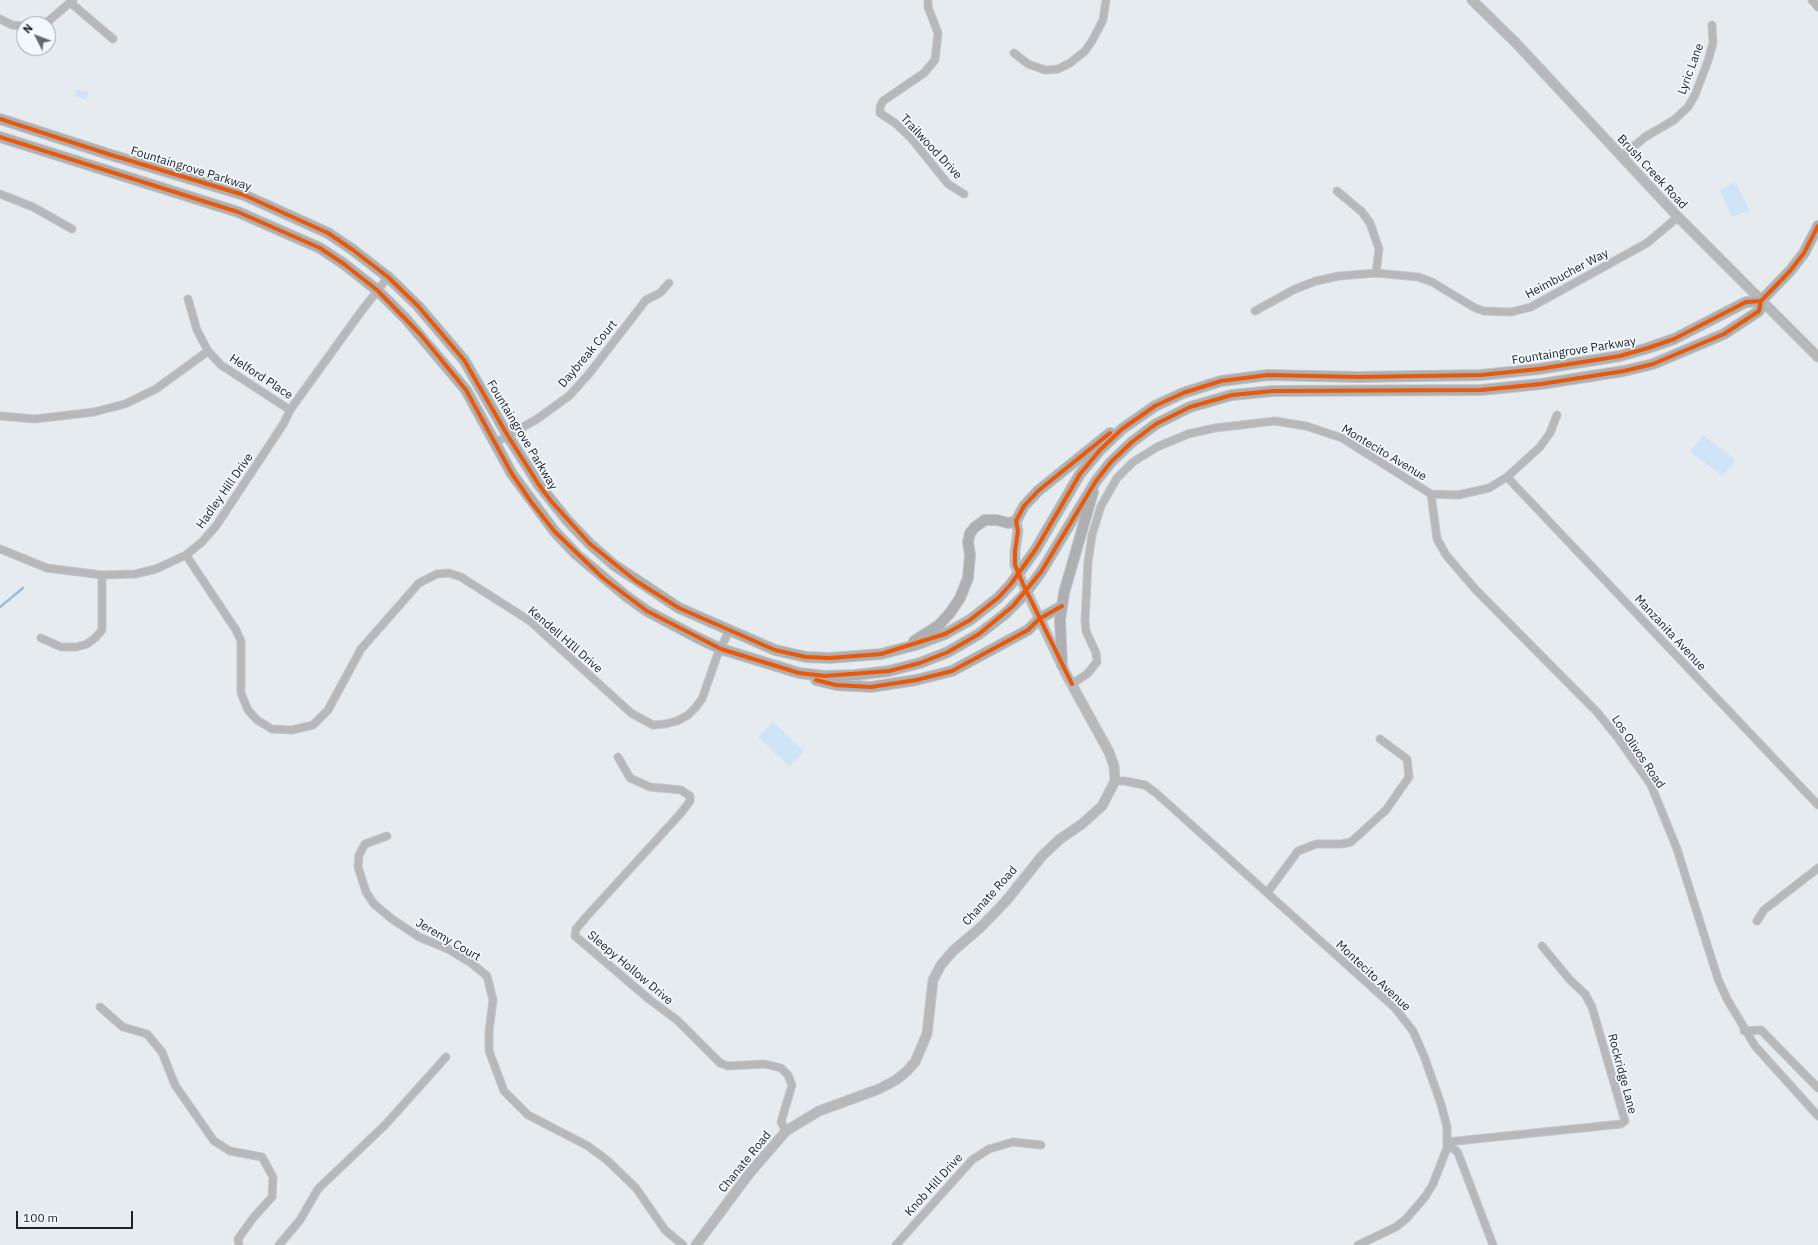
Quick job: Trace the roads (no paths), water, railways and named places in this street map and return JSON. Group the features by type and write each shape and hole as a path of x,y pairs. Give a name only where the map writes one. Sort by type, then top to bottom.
{"main road":[{"name":"Fountaingrove Parkway","path":"0,119 108,154 244,195 328,233 388,277 423,312 464,360 508,436 551,501 590,544 614,565 658,596 679,608 775,650 806,657 830,658 881,654 945,634 970,620 998,598 1011,584 1036,549 1080,474 1100,450 1122,429 1141,415 1155,406 1184,393 1221,381 1268,375 1358,377 1481,375 1539,369 1620,356 1674,339 1716,319 1746,302 1761,301 1759,311 1724,334 1653,364 1624,371 1541,384 1482,390 1273,391 1232,395 1190,407 1156,424 1132,442 1111,462 1096,481 1041,572 1024,595 1005,614 979,634 948,652 920,663 889,671 855,675 825,676 799,673 722,649 647,611 603,578 577,555 555,532 532,503 512,474 466,390 421,335 377,290 344,264 320,248 238,212 0,137"},
{"path":"1761,301 1790,271 1804,253 1816,237 1818,226"},
{"path":"881,654 915,640 939,625 950,613 960,598 968,578 970,555 968,542 970,533 975,527 986,520 997,520 1008,523 1016,521 1024,506 1038,491 1116,428 1141,415"},
{"path":"1062,665 1060,620 1064,592 1093,492 1111,462"},
{"path":"799,673 836,685 871,687 916,680 952,671 1029,629 1040,619 1062,606"}],"street":[{"name":"Trailwood Drive","path":"928,0 928,7 938,32 935,60 924,73 883,101 880,107 880,113 895,123 911,138 948,184 964,194"},
{"path":"1014,53 1028,64 1044,70 1058,69 1070,63 1085,51 1092,41 1103,20 1106,0"},
{"name":"Brush Creek Road","path":"1472,0 1516,43 1678,217 1818,357"},
{"path":"1812,0 1818,7"},
{"path":"55,16 72,2 113,39"},
{"path":"0,19 16,25"},
{"name":"Lyric Lane","path":"1621,157 1645,137 1674,120 1688,107 1695,95 1708,61 1713,43 1712,25"},
{"path":"1338,191 1362,212 1370,223 1376,236 1379,249 1376,273"},
{"path":"0,194 33,207 72,229"},
{"name":"Heimbucher Way","path":"1255,311 1295,288 1316,281 1339,276 1376,273 1418,277 1432,282 1475,308 1484,311 1511,312 1531,307 1647,243 1678,217"},
{"name":"Hadley Hill Drive","path":"0,549 47,568 102,575 135,574 156,569 186,555 202,542 216,526 284,423 290,410 388,277"},
{"name":"Daybreak Court","path":"494,443 537,419 568,396 588,375 646,300 660,293 669,283"},
{"name":"Helford Place","path":"188,299 197,330 208,351 221,365 290,410"},
{"path":"0,416 35,419 94,412 125,404 156,389 208,351"},
{"name":"Montecito Avenue","path":"1072,684 1087,674 1097,662 1096,653 1086,631 1085,621 1089,555 1092,535 1101,506 1117,478 1133,462 1157,447 1188,434 1215,428 1275,421 1306,426 1342,438 1431,494 1458,495 1489,488 1507,477 1540,447 1550,433 1557,414"},
{"name":"Manzanita Avenue","path":"1507,477 1818,805"},
{"name":"Los Olivos Road","path":"1431,494 1437,539 1446,555 1476,590 1597,712 1618,738 1651,785 1677,848 1718,979 1744,1031 1755,1046 1818,1116"},
{"path":"1016,521 1018,531 1015,565 1062,665 1109,752 1114,766 1115,781"},
{"name":"Kendell HIll Drive","path":"186,555 238,636 242,650 241,693 248,710 257,720 272,729 292,730 313,725 328,710 361,649 419,583 436,574 450,573 461,577 530,621 631,713 653,725 677,721 688,715 695,708 702,699 717,656 722,649 729,631"},
{"path":"41,638 61,647 76,648 87,644 95,638 102,630 102,575"},
{"path":"1267,893 1298,851 1316,844 1341,844 1351,842 1386,810 1408,777 1407,759 1380,739"},
{"name":"Sleepy Hollow Drive","path":"618,757 630,778 650,787 681,790 690,796 690,801 681,813 587,916 576,930 575,936 650,1000 677,1020 720,1063 728,1066 765,1064 781,1068 788,1075 792,1085 781,1122 786,1131"},
{"name":"Montecito Avenue","path":"1115,781 1135,782 1150,789 1395,1008 1412,1031 1424,1056 1441,1104 1447,1127 1447,1148 1433,1184 1425,1197 1406,1219 1396,1227 1358,1245"},
{"name":"Chanate Road","path":"696,1245 749,1174 786,1131 819,1111 879,1089 896,1080 906,1072 915,1062 924,1041 933,980 941,965 953,951 981,927 996,911 1042,856 1060,839 1082,824 1102,806 1115,781"},
{"name":"Jeremy Court","path":"387,836 365,844 359,855 358,867 366,892 374,904 392,919 419,937 448,950 471,963 487,976 493,1000 489,1031 489,1051 504,1091 528,1115 588,1146 608,1161 636,1188 665,1230 683,1245"},
{"path":"1757,921 1764,910 1818,868"},
{"name":"Rockridge Lane","path":"1447,1142 1621,1124 1625,1121 1592,1007 1585,994 1570,980 1542,946"},
{"path":"100,1007 123,1027 147,1034 162,1052 175,1085 214,1141 230,1151 262,1157 273,1177 272,1197 249,1223 238,1239 239,1245"},
{"path":"1744,1031 1761,1030 1818,1088"},
{"path":"279,1245 300,1220 322,1185 386,1124 446,1057"},
{"name":"Knob Hill Drive","path":"896,1245 972,1160 990,1149 1013,1142 1041,1145"},
{"path":"1447,1142 1458,1153 1494,1245"}],"waterway":[{"path":"0,607 23,588"}]}
